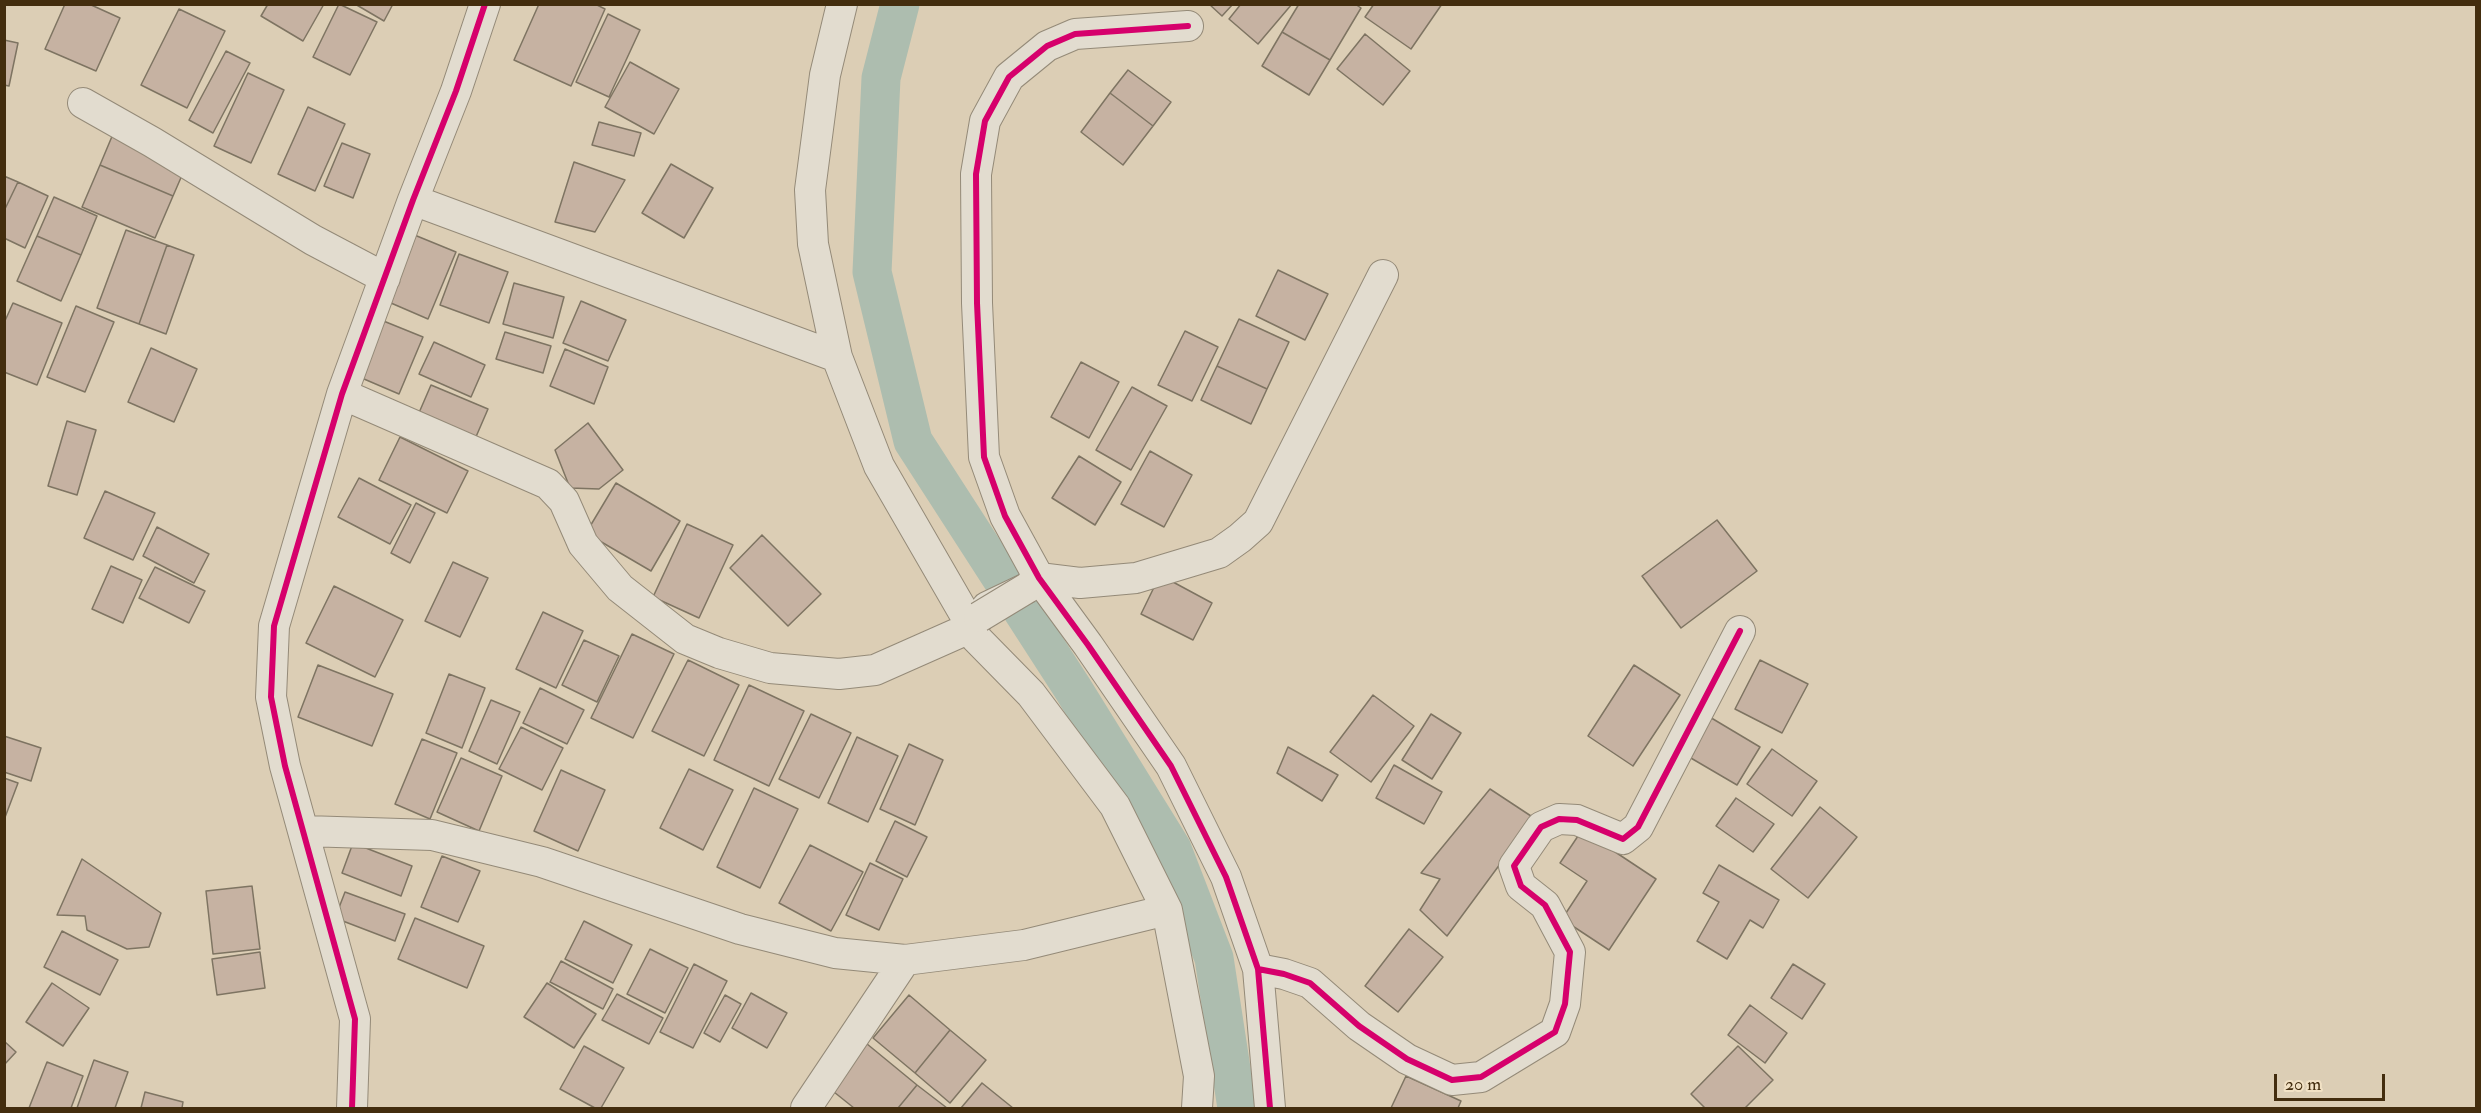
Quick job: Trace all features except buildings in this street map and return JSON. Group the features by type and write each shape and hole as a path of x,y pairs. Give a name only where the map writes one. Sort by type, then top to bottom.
{"street":[{"path":"352,1108 355,1019 305,831 285,766 271,697 274,626 342,394 381,276 456,91 485,4"},
{"path":"842,4 825,75 810,190 813,243 837,357 879,466 979,617 976,638 1031,694 1115,806 1167,910 1199,1076 1197,1108"},
{"path":"1188,26 1075,34 1047,46 1009,77 985,121 976,174 977,303 984,456 1005,516 1033,583 1088,645 1170,766 1226,877 1258,969 1270,1108"},
{"path":"84,103 381,276"},
{"path":"413,200 837,357"},
{"path":"342,394 548,484 564,501 583,543 620,588 685,639 719,653 770,668 848,673 875,670 979,617 1033,583 1080,583 1136,578 1219,553 1240,538 1258,522 1383,275"},
{"path":"1258,969 1284,974 1310,983 1359,1026 1407,1059 1452,1080 1481,1077 1555,1032 1565,1004 1570,952 1545,905 1521,886 1514,866 1542,827 1559,819 1576,820 1623,839 1638,827 1740,631"},
{"path":"305,831 432,836 542,862 740,929 835,953 904,960 1024,945 1167,910"},
{"path":"806,1108 904,960"}],"waterway":[{"path":"900,4 881,78 872,272 913,441 1073,689 1172,849 1214,958 1237,1108"}],"cycle path":[{"path":"352,1108 355,1019 285,766 271,697 274,626 342,394 413,200 456,91 485,4"},
{"path":"1188,26 1075,34 1047,46 1009,77 985,121 976,174 977,303 984,457 1005,516 1039,578 1171,766 1226,877 1258,969 1270,1108"},
{"path":"1258,969 1284,974 1310,983 1359,1026 1407,1059 1452,1080 1481,1077 1555,1032 1565,1004 1570,952 1545,905 1521,886 1514,866 1541,827 1559,819 1577,820 1623,839 1638,827 1740,631"}]}
